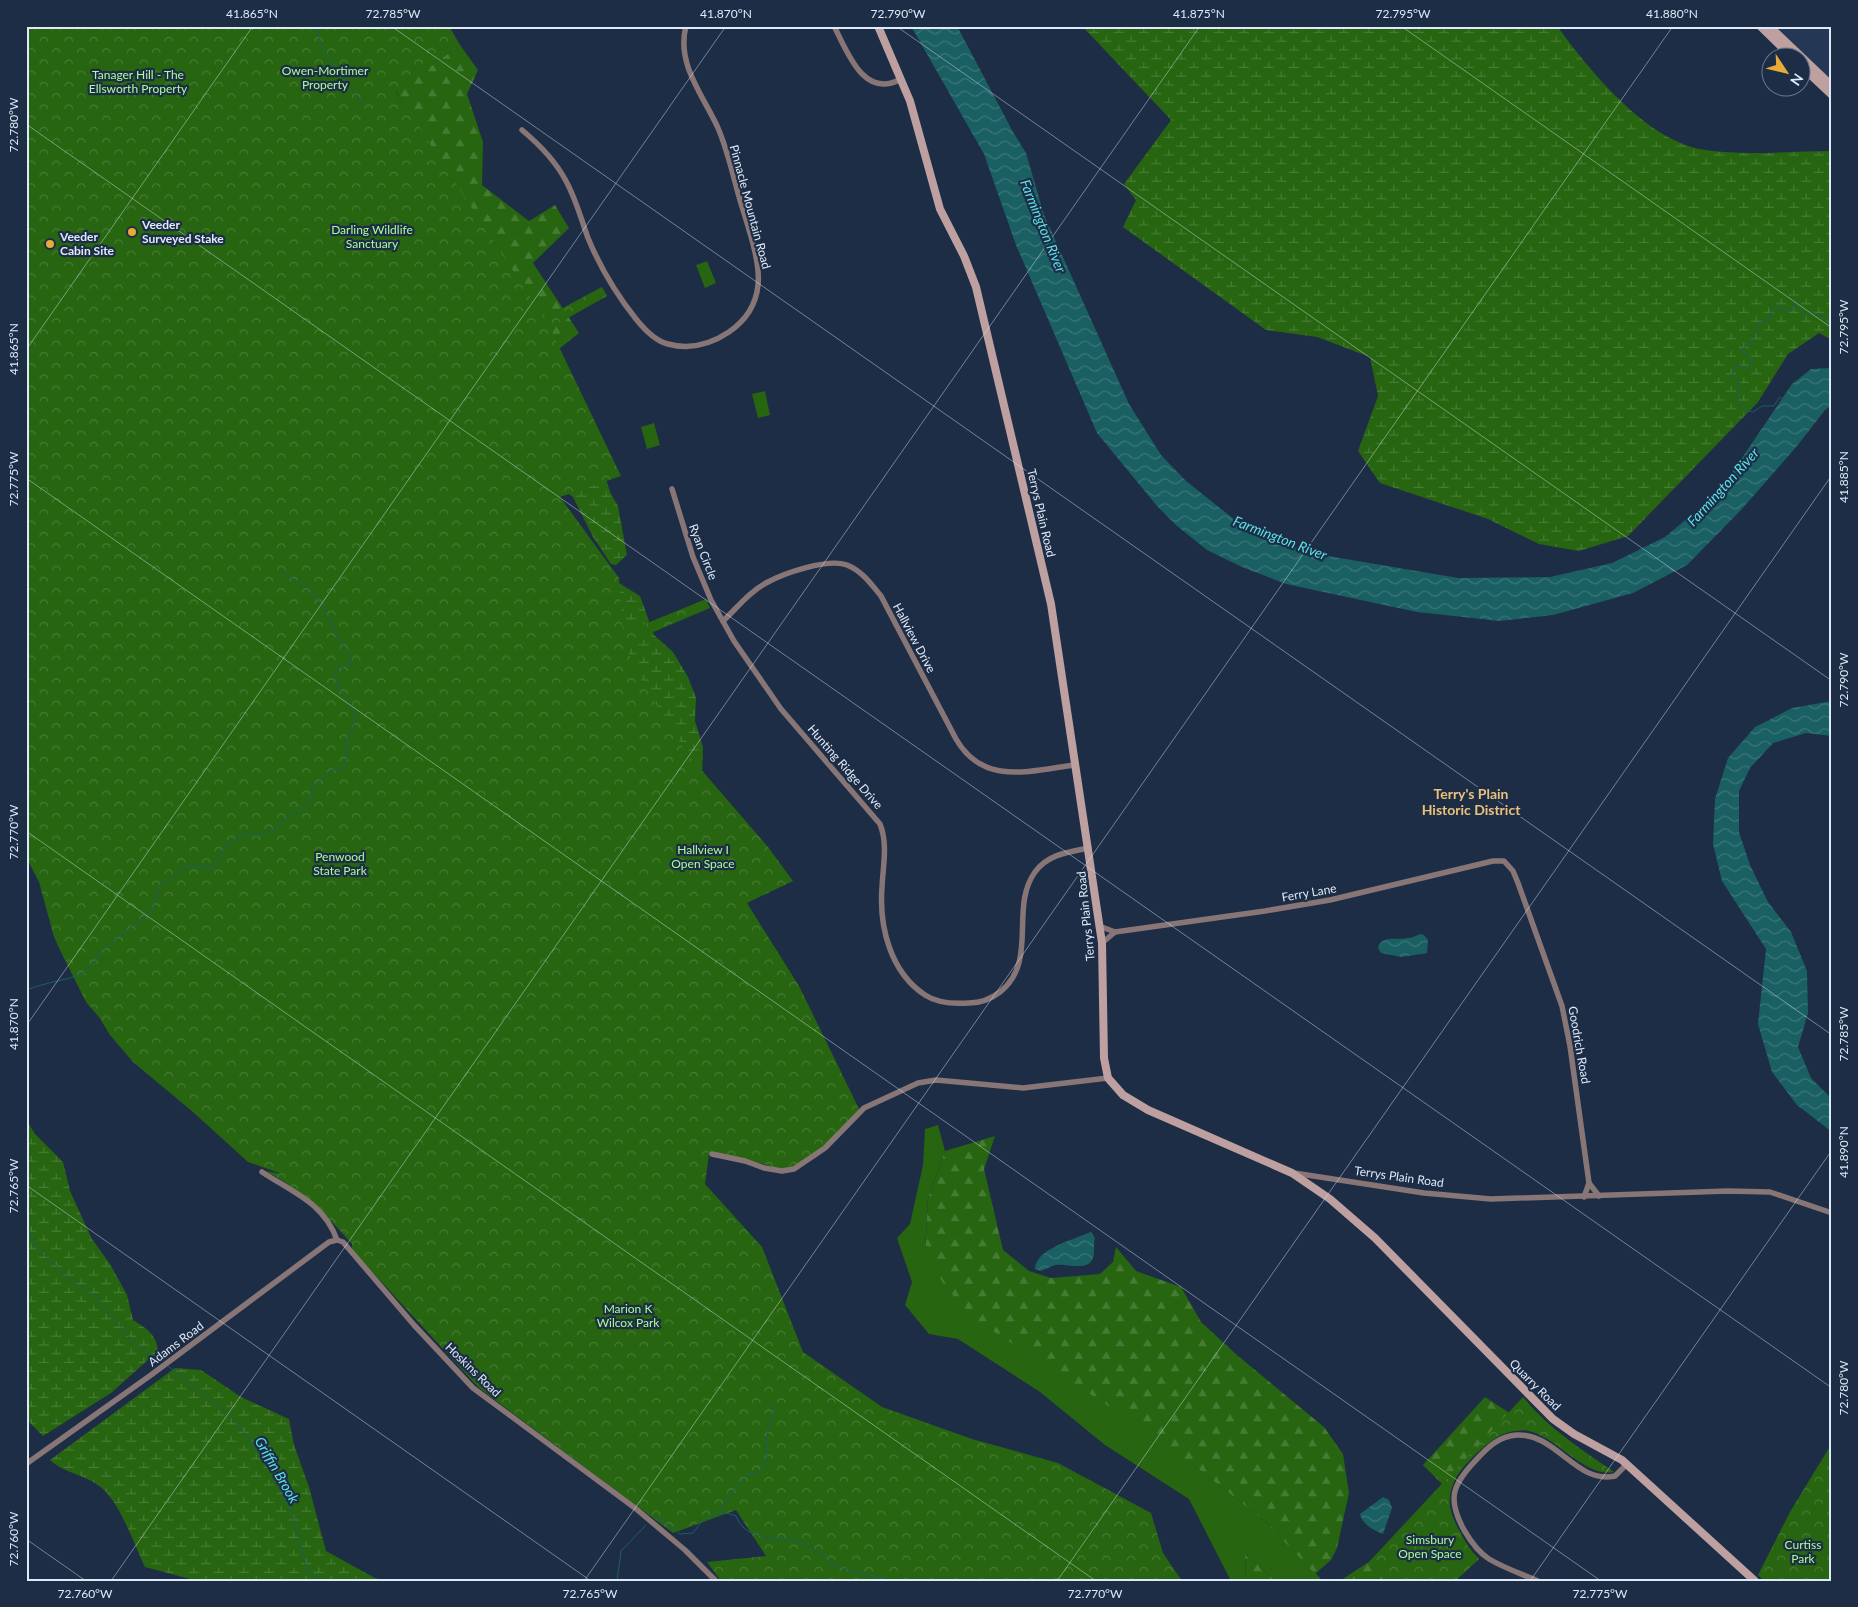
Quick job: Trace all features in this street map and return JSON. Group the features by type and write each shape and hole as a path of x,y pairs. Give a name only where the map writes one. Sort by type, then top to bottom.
{"street":[{"name":"Pinnacle Mountain Road","path":"522,130 546,152 566,182 588,238 612,287 646,331 668,344 697,346 707,345 726,334 744,320 749,312 757,293 758,270 724,143 688,70 682,41 686,26"},
{"path":"834,26 853,62 865,77 880,84 899,80"},
{"name":"Terrys Plain Road","path":"878,26 899,80 910,102 940,209 964,256 978,296 1051,604 1102,943 1104,1058 1108,1078 1122,1095 1148,1110 1292,1173 1424,1193 1490,1199 1728,1191 1770,1192 1832,1212"},
{"path":"1760,26 1783,48"},
{"path":"1769,26 1832,86"},
{"path":"1810,74 1832,95"},
{"name":"Ryan Circle","path":"672,488 693,557 723,621"},
{"name":"Hallview Drive","path":"723,621 765,583 813,566 838,563 847,565 866,578 881,596 956,739 970,758 984,766 1008,773 1074,764"},
{"name":"Hunting Ridge Drive","path":"723,621 770,695 880,824 885,840 881,895 884,932 898,966 911,983 925,996 943,1002 973,1003 989,999 1004,989 1013,977 1020,961 1024,939 1023,901 1035,872 1057,855 1089,848"},
{"name":"Ferry Lane","path":"1099,926 1115,932 1321,901 1365,893 1493,861 1504,861"},
{"name":"Goodrich Road","path":"1504,861 1516,877 1562,1006 1570,1046 1589,1183 1584,1197"},
{"path":"1102,943 1115,932"},
{"path":"712,1154 782,1171 794,1169 825,1148 864,1108 918,1083 936,1080 1024,1088 1108,1078"},
{"name":"Hoskins Road","path":"262,1172 318,1209 332,1228 337,1240 343,1242 414,1325 481,1394 635,1508 685,1550 716,1581"},
{"name":"Quarry Road","path":"1292,1173 1330,1199 1375,1238 1553,1419 1627,1464 1756,1581"},
{"path":"1312,1187 1317,1177"},
{"name":"Goodrich Road","path":"1589,1183 1599,1196"},
{"name":"Adams Road","path":"26,1464 329,1242 337,1240"},
{"path":"1538,1581 1490,1560 1477,1548 1468,1536 1453,1503 1459,1480 1495,1442 1511,1435 1520,1434 1528,1435 1545,1443 1591,1475 1609,1478 1615,1476 1627,1464"}],"shaded area":[{"path":"1773,26 1832,26 1832,82 1810,61 1810,48 1796,48"}],"green space":[{"name":"Penwood State Park","path":"26,26 449,26 460,45 396,92 544,318 602,287 607,296 550,328 621,476 560,497 619,578 623,633 706,599 710,608 625,644 642,682 686,752 768,847 793,881 747,903 799,986 861,1113 821,1153 797,1167 769,1166 732,1156 709,1154 705,1184 762,1247 803,1352 882,1407 972,1439 1058,1463 1151,1513 1163,1553 1182,1581 721,1581 707,1562 766,1556 736,1510 673,1533 491,1397 478,1387 352,1250 352,1244 323,1212 290,1186 265,1171 282,1174 248,1162 193,1112 133,1062 110,1035 99,1017 86,1002 62,954 54,937 39,882 26,857"},
{"path":"1082,26 1557,26 1603,83 1622,102 1642,120 1684,145 1706,150 1736,153 1832,151 1832,340 1819,333 1788,354 1758,402 1628,536 1579,551 1539,544 1488,519 1380,483 1358,451 1378,396 1370,357 1317,337 1266,330 1123,227 1136,200 1124,184 1171,120"},
{"path":"460,45 478,70 467,94 483,142 482,185 529,221 555,205 569,228 533,263 579,333 549,357 396,91"},
{"path":"707,261 716,283 705,288 696,265"},
{"path":"765,391 770,415 758,418 752,394"},
{"path":"654,423 660,445 647,449 641,427"},
{"path":"604,474 611,494 618,506 627,555 616,565 611,564 593,537 573,497 557,486"},
{"path":"619,583 640,596 654,635 673,652 688,677 696,698 695,721 703,747 702,775 628,700 617,586"},
{"path":"26,1120 35,1134 63,1162 70,1191 92,1239 110,1264 127,1295 133,1320 153,1336 158,1351 111,1393 43,1436 26,1419"},
{"path":"938,1125 945,1151 928,1198 925,1253 1267,1523 1323,1581 1276,1581 1245,1553 1246,1581 1231,1581 1189,1499 1105,1445 1040,1392 958,1339 929,1334 905,1305 912,1282 897,1238 910,1224 923,1165 925,1129"},
{"path":"995,1136 984,1169 1003,1250 1029,1271 1051,1278 1100,1274 1113,1262 1116,1247 1136,1271 1181,1287 1201,1322 1238,1356 1324,1427 1343,1454 1349,1493 1337,1548 1331,1560 1315,1574 1267,1523 1201,1471 1147,1431 973,1318 945,1286 925,1254 928,1198 945,1151"},
{"path":"175,1368 201,1370 241,1397 289,1419 294,1445 309,1487 326,1551 375,1578 386,1581 198,1581 145,1567 122,1516 104,1490 91,1481 56,1465 50,1460"},
{"name":"Simsbury Open Space","path":"1485,1397 1508,1412 1524,1430 1504,1434 1488,1444 1468,1462 1455,1479 1451,1488 1449,1497 1453,1518 1466,1542 1479,1559 1457,1579 1458,1581 1340,1581 1370,1561 1442,1484 1423,1465"},
{"name":"Simsbury Open Space","path":"1523,1397 1543,1419 1614,1472 1592,1469 1550,1441 1529,1431 1516,1431 1502,1435 1488,1442 1464,1465 1455,1479 1451,1493 1451,1513 1456,1527 1464,1541 1479,1559 1455,1581 1389,1581 1370,1561"},
{"name":"Curtiss Park","path":"1832,1443 1832,1581 1764,1581 1758,1575 1790,1512"},
{"path":"1245,1553 1276,1581 1246,1581"}],"water":[{"name":"Farmington River","path":"911,26 957,26 1026,153 1044,215 1129,404 1161,455 1186,481 1235,520 1276,541 1322,555 1458,578 1550,577 1612,563 1665,537 1719,492 1792,384 1811,369 1832,368 1832,405 1825,410 1797,446 1741,510 1687,565 1633,593 1553,615 1500,621 1417,612 1286,584 1242,567 1207,550 1177,526 1157,506 1097,433 1016,245 984,154"},
{"path":"1832,701 1832,736 1806,733 1773,743 1750,768 1739,791 1739,832 1750,865 1768,902 1791,932 1807,971 1808,1013 1798,1047 1811,1078 1832,1099 1832,1132 1797,1105 1772,1072 1758,1024 1766,949 1722,881 1713,844 1715,799 1728,758 1755,727 1792,708"},
{"path":"1420,934 1424,935 1428,940 1427,953 1402,957 1381,953 1378,948 1386,939 1411,938"},
{"path":"1091,1232 1095,1238 1094,1256 1087,1265 1056,1265 1041,1271 1035,1269 1037,1262 1048,1250"},
{"path":"1383,1497 1389,1500 1392,1508 1383,1534 1369,1527 1363,1521 1360,1514"}],"waterway":[{"path":"318,26 320,43 349,87 365,104"},
{"path":"1782,398 1779,398 1774,406 1762,406 1753,412 1746,410 1736,399 1740,382 1733,377 1732,372 1737,364 1747,369 1753,360 1740,350 1752,343 1759,323 1771,318 1771,310 1780,306 1787,311 1793,310 1793,304 1797,303 1804,315 1813,312 1832,323"},
{"path":"26,990 74,977 87,971 92,967 99,953 152,910 160,885 169,881 187,865 213,868 227,843 244,835 262,836 280,825 293,812 306,808 310,801 311,790 330,770 341,769 344,765 347,757 346,743 355,717 354,711 337,684 336,670 351,664 352,658 340,641 313,592 305,585 284,574"},
{"name":"Griffin Brook","path":"26,1223 36,1248 75,1283 95,1295 133,1342 163,1361"},
{"name":"Griffin Brook","path":"168,1366 233,1418 262,1458 276,1481 293,1516 307,1569 321,1581"},
{"path":"720,1512 728,1497 748,1473 756,1473 765,1465 768,1429 774,1409 773,1402"},
{"path":"655,1520 660,1519 680,1534 693,1533 702,1522 716,1513 736,1516 741,1525 756,1535 795,1541 822,1554 832,1564 855,1572 894,1581"},
{"path":"617,1581 621,1551 646,1525"}],"place":[{"name":"Veeder Surveyed Stake","path":"132,232"},
{"name":"Veeder Cabin Site","path":"50,244"}],"district":[{"name":"Terry's Plain Historic District","path":"1471,802"}],"park label":[{"name":"Owen-Mortimer Property","path":"325,78"},
{"name":"Tanager Hill - The Ellsworth Property","path":"138,82"},
{"name":"Darling Wildlife Sanctuary","path":"372,237"},
{"name":"Hallview I Open Space","path":"703,857"},
{"name":"Marion K Wilcox Park","path":"628,1316"}]}
